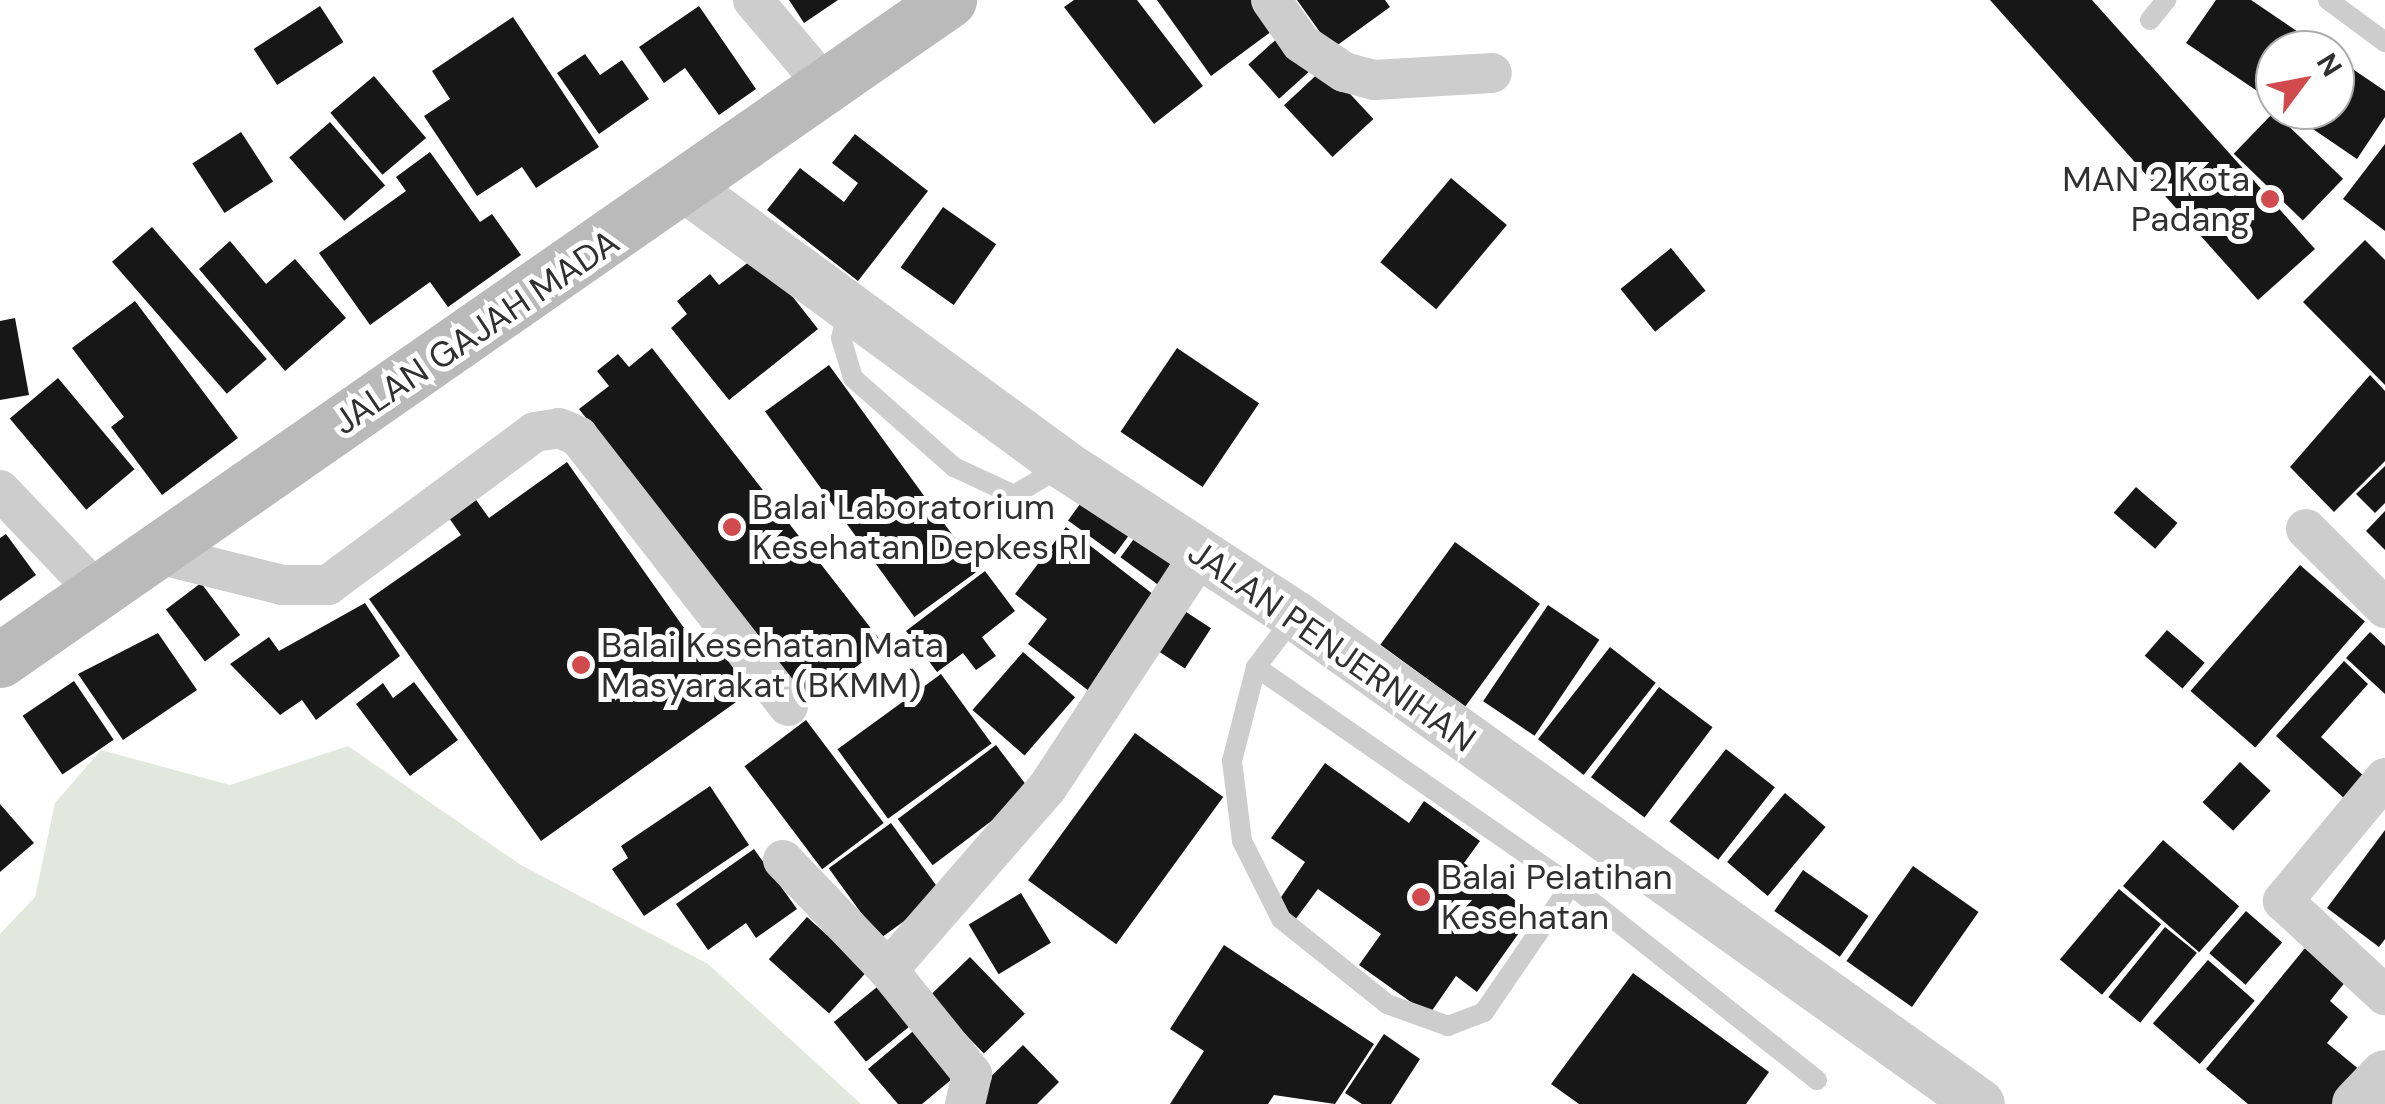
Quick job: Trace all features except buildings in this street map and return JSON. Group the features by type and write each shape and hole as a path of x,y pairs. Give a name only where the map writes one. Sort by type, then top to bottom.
{"main road":[{"name":"JALAN GAJAH MADA","path":"0,660 686,188 949,0"}],"street":[{"path":"752,0 827,88"},
{"path":"1271,0 1301,43 1344,72 1374,80 1492,73"},
{"name":"JALAN PENJERNIHAN","path":"686,188 1064,465 1296,616 1961,1099"},
{"path":"154,554 282,585 328,584 535,432 559,428 578,436 788,706"},
{"path":"0,490 98,593"},
{"path":"2306,530 2385,608"},
{"path":"888,970 1047,788 1201,554"},
{"path":"2385,778 2283,901 2385,995"},
{"path":"783,860 888,970 972,1074 965,1104"},
{"path":"2356,1104 2385,1075"}],"lane":[{"path":"2150,20 2166,0"},
{"path":"2328,0 2385,42"},
{"path":"848,310 841,338 853,378 954,468 1014,495 1064,465"},
{"path":"1296,616 1256,667 1232,761 1253,875 1281,919 1387,1004 1448,1026 1484,1012 1571,884"},
{"path":"1256,667 1571,884 1816,1080"}],"shaded area":[{"path":"348,746 521,865 708,964 861,1104 0,1104 0,934 35,897 55,803 101,750 230,785"}],"place":[{"name":"MAN 2 Kota Padang","path":"2270,199"},
{"name":"Balai Laboratorium Kesehatan Depkes RI","path":"732,527"},
{"name":"Balai Kesehatan Mata Masyarakat (BKMM)","path":"581,665"},
{"name":"Balai Pelatihan Kesehatan","path":"1421,897"}]}
